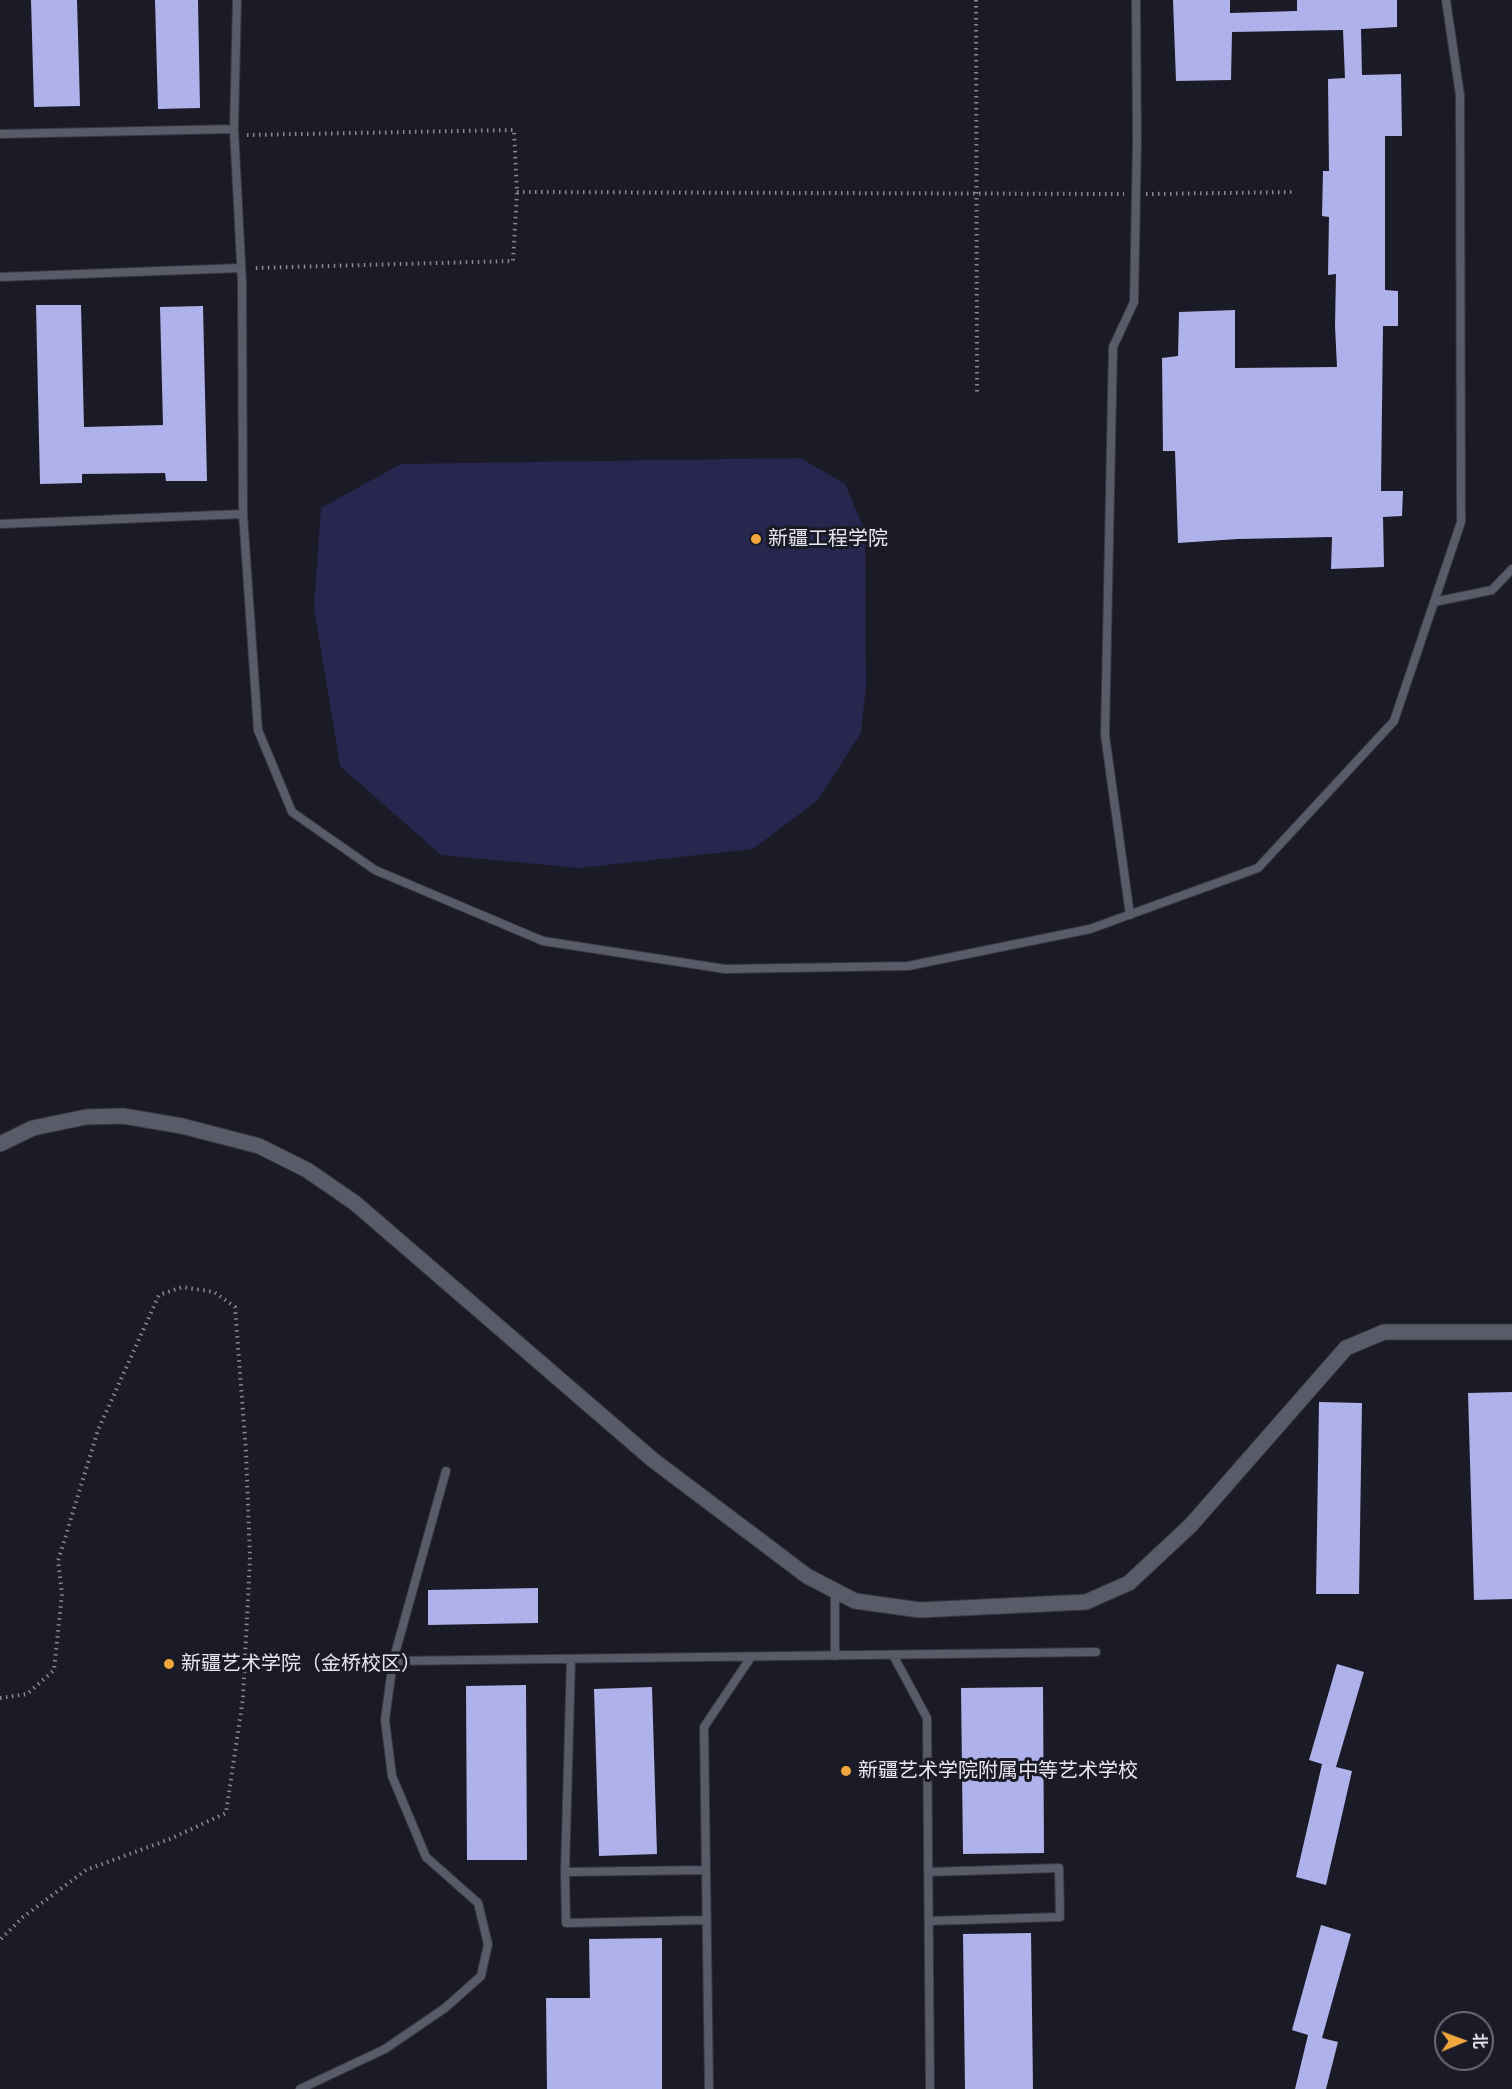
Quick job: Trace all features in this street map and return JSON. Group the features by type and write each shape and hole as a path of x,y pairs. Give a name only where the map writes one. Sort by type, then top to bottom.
{"street":[{"path":"0,1144 33,1128 86,1117 123,1116 182,1126 259,1146 307,1170 355,1203 653,1460 807,1576 855,1601 920,1610 1086,1602 1129,1583 1191,1525 1346,1348 1384,1332 1512,1332"}],"lane":[{"path":"237,0 234,132 242,282 243,514 258,730 292,812 375,870 543,941 725,969 908,966 1090,929 1258,868 1394,721 1461,522 1460,95 1446,0"},
{"path":"1130,915 1105,735 1113,347 1134,302 1136,0"},
{"path":"0,134 234,132"},
{"path":"0,277 242,268"},
{"path":"0,524 243,514"},
{"path":"1434,602 1492,590 1512,569"},
{"path":"300,2089 385,2049 445,2008 481,1976 488,1944 478,1903 426,1857 392,1776 385,1720 393,1661 446,1471"},
{"path":"835,1591 835,1656"},
{"path":"393,1661 1096,1652"},
{"path":"893,1655 927,1718 930,2089"},
{"path":"709,2089 704,1727 751,1657"},
{"path":"571,1659 565,1872 566,1923 707,1920"},
{"path":"928,1872 1059,1868 1060,1917 929,1921"},
{"path":"565,1872 706,1870"}],"path":[{"path":"976,0 977,392"},
{"path":"234,132 514,130 517,192 513,261 242,268"},
{"path":"517,192 1136,194 1295,192"},
{"path":"0,1698 27,1694 54,1670 62,1594 58,1561 98,1430 159,1295 182,1287 214,1292 235,1307 246,1451 250,1559 243,1698 226,1813 170,1839 86,1870 23,1917 0,1940"}],"shaded area":[{"path":"800,458 845,484 865,532 866,685 861,733 817,801 753,849 579,868 441,855 340,766 314,607 321,508 401,464"}],"building":[{"path":"31,0 77,0 80,106 34,107"},
{"path":"155,0 198,0 200,108 158,109"},
{"path":"1173,0 1230,0 1230,13 1297,11 1297,0 1397,0 1397,27 1361,29 1362,75 1401,74 1402,136 1385,136 1385,290 1398,291 1398,326 1383,326 1381,491 1403,491 1402,516 1383,517 1384,567 1331,569 1332,537 1178,543 1175,451 1163,451 1162,358 1178,356 1179,312 1235,310 1235,368 1337,367 1336,274 1328,275 1329,217 1322,216 1323,171 1329,171 1328,79 1345,78 1343,30 1232,32 1231,80 1176,81"},
{"path":"36,305 81,305 84,427 163,425 160,307 203,306 207,481 166,481 165,473 82,474 82,483 40,484"},
{"path":"1512,1392 1512,1599 1474,1600 1468,1393"},
{"path":"1319,1402 1362,1403 1359,1594 1316,1594"},
{"path":"538,1588 538,1623 428,1625 428,1590"},
{"path":"1337,1664 1364,1672 1336,1767 1352,1771 1326,1885 1296,1877 1322,1764 1309,1760"},
{"path":"526,1685 527,1860 467,1860 466,1686"},
{"path":"652,1687 657,1854 599,1856 594,1689"},
{"path":"1043,1687 1044,1853 963,1854 961,1688"},
{"path":"1321,1925 1351,1934 1322,2038 1338,2042 1326,2089 1295,2089 1308,2035 1292,2030"},
{"path":"1031,1933 1033,2089 965,2089 963,1934"},
{"path":"662,1938 662,2089 547,2089 546,1998 590,1998 589,1939"}],"place":[{"name":"新疆工程学院","path":"756,539"},
{"name":"新疆艺术学院（金桥校区）","path":"169,1664"},
{"name":"新疆艺术学院附属中等艺术学校","path":"846,1771"}]}
